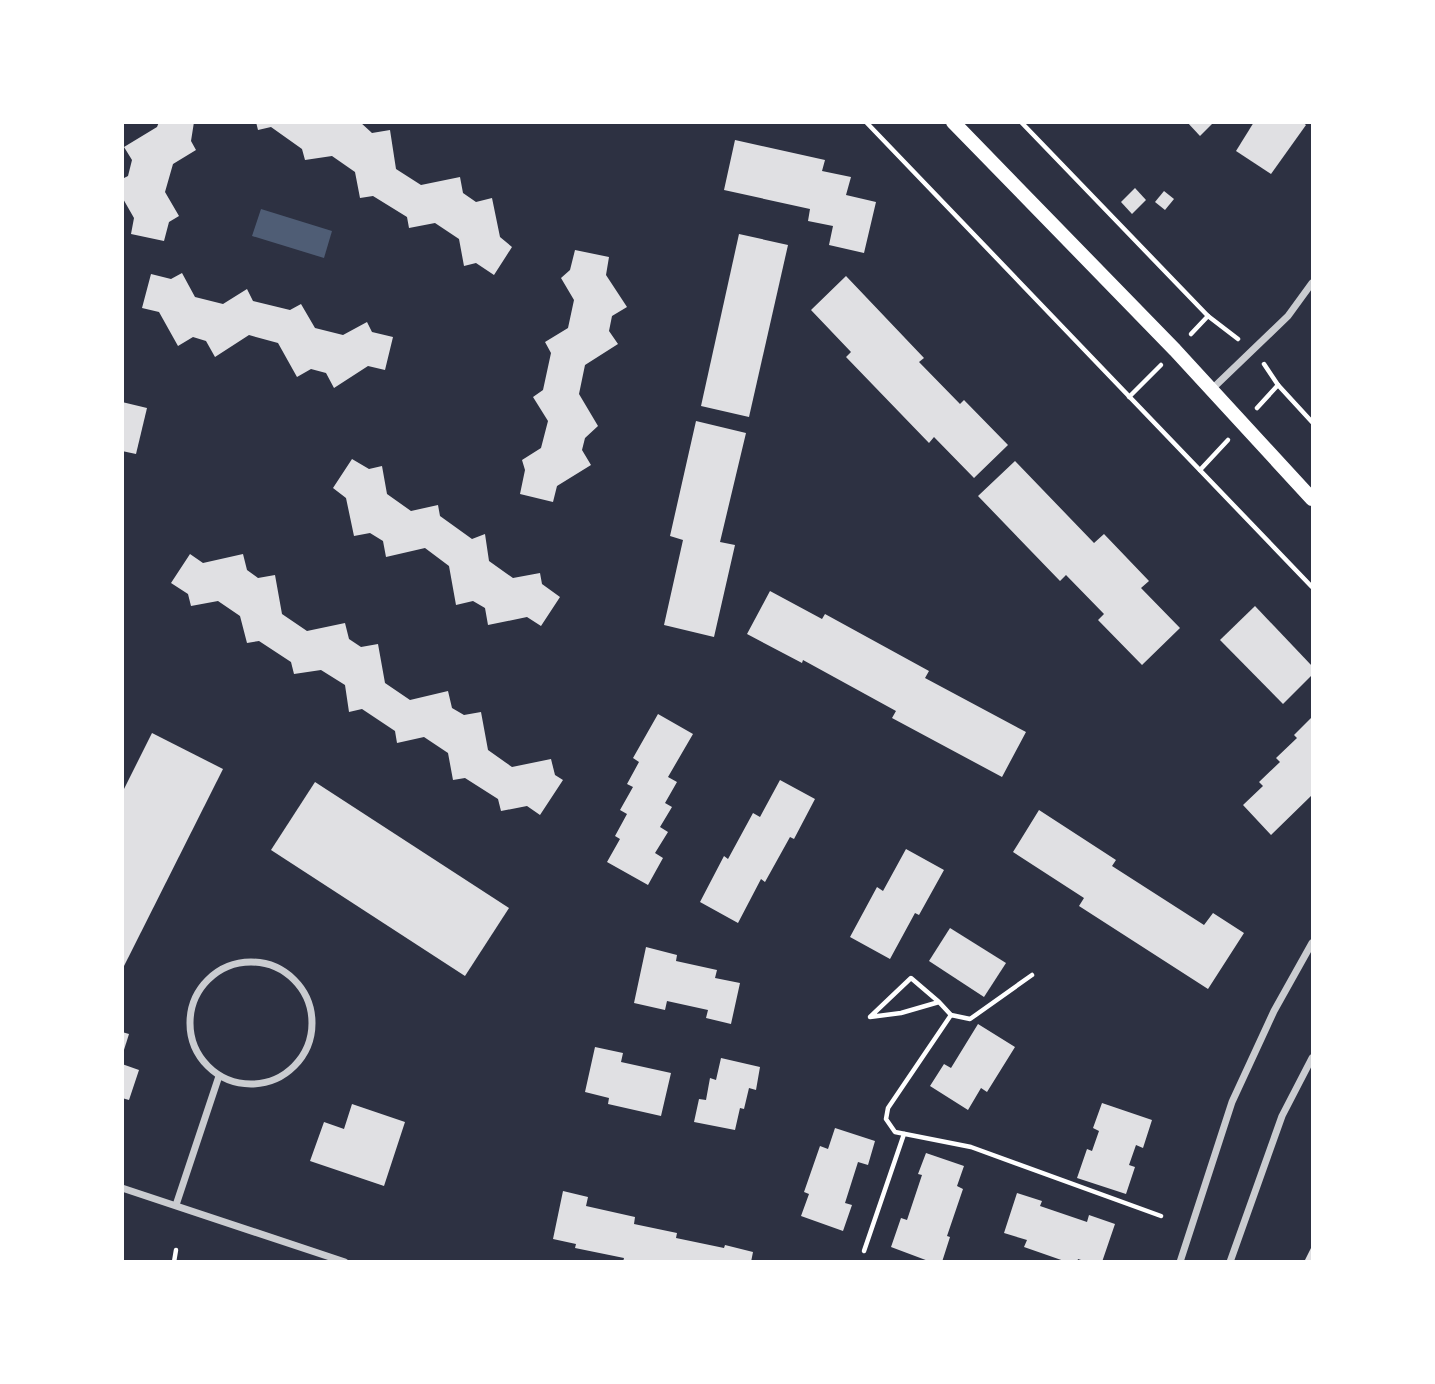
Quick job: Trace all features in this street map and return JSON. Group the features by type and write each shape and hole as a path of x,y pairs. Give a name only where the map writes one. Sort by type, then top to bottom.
{"main road":[{"path":"953,122 1312,499"}],"street":[{"path":"1211,390 1288,316 1312,283"},
{"path":"1180,1262 1232,1102 1274,1011 1312,943"},
{"path":"252,962 273,966 292,978 306,994 313,1025 309,1046 292,1070 274,1081 257,1085 235,1083 219,1076 203,1062 190,1032 191,1011 198,991 208,979 226,967 252,962"},
{"path":"1230,1262 1282,1116 1312,1058"},
{"path":"176,1205 219,1076"},
{"path":"122,1188 345,1262"}],"path":[{"path":"866,122 1312,587"},
{"path":"1021,122 1208,316 1231,331"},
{"path":"1199,326 1208,316"},
{"path":"1268,367 1278,385 1312,422"},
{"path":"1268,396 1278,385"},
{"path":"1129,397 1140,387"},
{"path":"1200,470 1210,459"},
{"path":"939,1002 901,1013 870,1017 911,978 939,1002 951,1015 970,1020 1032,975"},
{"path":"951,1015 888,1108 886,1119 895,1132 971,1147 1161,1216"},
{"path":"864,1251 904,1134"},
{"path":"174,1262 176,1250"}],"water":[{"path":"261,209 332,231 324,258 252,236"}],"building":[{"path":"159,122 194,122 191,141 196,150 173,164 165,192 179,216 169,222 164,241 131,234 134,218 122,197 122,179 128,176 132,160 124,147 157,127"},
{"path":"256,122 360,122 372,133 390,130 396,169 421,185 460,177 463,193 476,202 492,198 500,237 512,247 494,275 476,263 464,266 459,239 435,223 409,228 407,217 373,196 360,198 355,172 332,156 305,160 302,149 271,127 258,130"},
{"path":"1187,122 1214,122 1200,136"},
{"path":"1254,122 1302,122 1306,125 1271,174 1236,151"},
{"path":"735,140 825,160 822,171 851,177 846,195 876,202 864,253 829,245 833,226 808,221 810,209 724,190"},
{"path":"1135,188 1146,200 1132,214 1121,202"},
{"path":"1164,191 1174,199 1165,210 1155,202"},
{"path":"739,234 788,245 749,417 701,406"},
{"path":"575,250 609,257 606,275 627,307 612,316 609,331 618,344 585,365 579,394 598,426 585,438 582,450 591,465 557,486 553,502 520,494 525,470 522,460 541,448 548,421 533,397 543,390 551,353 545,342 568,328 574,300 561,278 570,270"},
{"path":"182,273 195,297 223,304 247,289 253,301 290,310 301,304 315,328 343,335 367,322 372,332 393,337 385,370 368,366 334,388 326,373 311,369 297,377 278,343 249,335 215,357 206,341 193,337 178,346 159,312 142,308 151,274 171,279"},
{"path":"846,276 924,358 919,362 960,404 964,400 1008,445 974,478 934,437 929,443 846,357 851,352 811,310"},
{"path":"122,402 147,408 136,454 122,451"},
{"path":"696,421 746,433 720,542 735,545 714,637 664,625 683,540 670,536"},
{"path":"352,459 369,469 382,466 387,494 411,511 438,505 440,516 472,539 485,534 489,561 513,578 540,573 542,584 560,597 541,626 527,617 488,625 485,608 473,601 456,605 449,566 425,548 386,557 383,541 370,533 354,536 346,498 333,488"},
{"path":"1015,461 1094,543 1104,534 1149,581 1141,588 1180,628 1142,665 1098,620 1104,614 1066,575 1060,581 978,496"},
{"path":"190,554 203,563 243,554 247,570 258,578 275,575 282,614 307,631 345,623 349,639 361,647 378,644 385,683 410,700 448,691 452,708 464,715 481,712 488,750 512,767 551,759 555,775 563,780 540,815 527,806 501,811 498,799 465,778 453,780 448,753 424,737 397,743 395,731 362,709 349,712 345,685 321,670 294,674 291,662 259,641 247,643 240,616 218,601 191,606 188,594 171,583"},
{"path":"770,591 822,619 825,614 929,671 925,678 1026,732 1002,777 892,718 896,711 803,660 802,663 747,634"},
{"path":"1255,606 1312,666 1312,675 1283,704 1220,640"},
{"path":"658,714 693,734 668,777 677,782 665,803 672,807 660,827 668,832 655,853 663,858 648,885 607,862 620,839 615,836 627,814 620,810 633,787 627,784 639,762 633,758"},
{"path":"1312,717 1312,795 1271,835 1243,805 1263,786 1259,782 1280,762 1276,758 1297,738 1294,735"},
{"path":"152,733 223,769 122,970 122,793"},
{"path":"780,780 815,799 794,839 790,837 765,882 761,879 738,923 700,902 724,856 728,859 753,813 760,817"},
{"path":"315,782 509,908 465,976 271,850"},
{"path":"1039,810 1116,860 1112,866 1204,925 1213,913 1244,933 1208,989 1079,906 1084,898 1013,852"},
{"path":"906,849 944,870 919,915 915,913 890,959 850,937 877,887 883,891"},
{"path":"950,928 1006,963 984,997 929,961"},
{"path":"646,947 677,955 676,961 717,970 715,978 740,983 731,1024 706,1018 708,1010 667,1001 665,1010 634,1003"},
{"path":"978,1024 1015,1047 987,1092 981,1088 968,1110 930,1086 944,1064 951,1068"},
{"path":"122,1032 129,1034 123,1053 122,1053"},
{"path":"595,1047 623,1053 621,1062 671,1073 661,1116 608,1104 609,1098 585,1092"},
{"path":"721,1058 760,1067 756,1090 749,1088 744,1109 740,1108 735,1130 694,1122 699,1099 706,1100 710,1078 716,1080"},
{"path":"122,1064 139,1070 129,1100 122,1098"},
{"path":"1102,1103 1152,1120 1143,1148 1136,1145 1129,1165 1135,1167 1126,1194 1077,1178 1087,1149 1092,1151 1099,1131 1093,1128"},
{"path":"352,1104 405,1122 384,1186 310,1161 324,1122 344,1129"},
{"path":"835,1128 875,1141 868,1165 858,1162 845,1203 852,1205 843,1231 801,1216 809,1194 804,1192 820,1146 828,1149"},
{"path":"926,1153 964,1166 957,1186 963,1189 947,1236 950,1237 942,1262 931,1262 891,1247 901,1218 907,1220 922,1175 918,1174"},
{"path":"563,1191 588,1197 586,1206 635,1217 634,1224 677,1233 676,1238 753,1252 751,1262 623,1262 624,1258 575,1248 576,1244 553,1239"},
{"path":"1017,1193 1042,1201 1040,1206 1087,1222 1089,1215 1115,1224 1102,1262 1078,1259 1077,1262 1067,1262 1024,1247 1027,1240 1004,1233"},
{"path":"1312,1246 1312,1262 1304,1262"}]}
